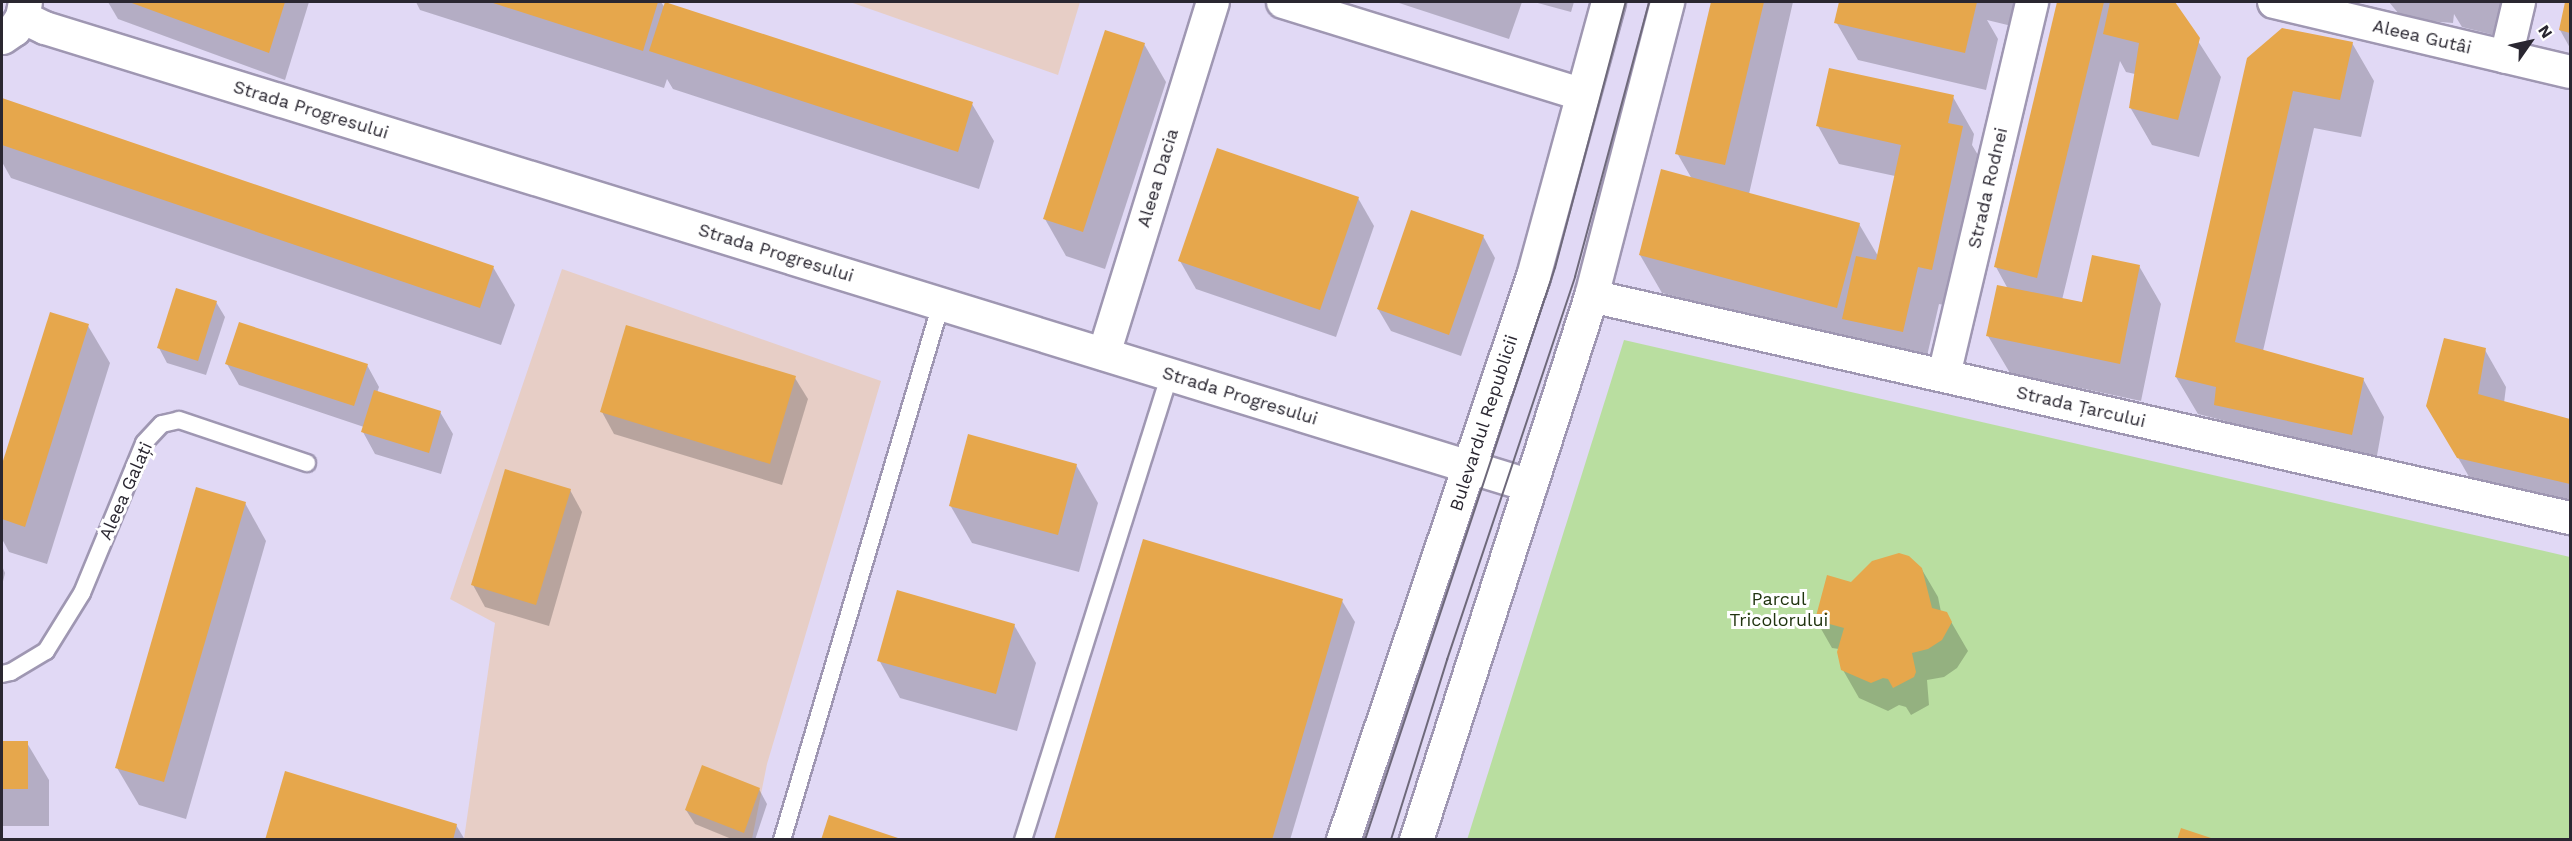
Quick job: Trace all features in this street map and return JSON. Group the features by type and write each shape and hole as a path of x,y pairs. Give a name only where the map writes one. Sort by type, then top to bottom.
{"main road":[{"name":"Bulevardul Republicii","path":"1344,840 1533,276 1608,2"},
{"path":"1416,840 1591,296 1668,2"}],"street":[{"name":"Aleea Dacia","path":"1104,354 1213,2"},
{"path":"1283,2 1583,95"},
{"name":"Strada Rodnei","path":"1944,375 2032,2"},
{"name":"Aleea Gutâi","path":"2274,2 2571,72"},
{"path":"2506,57 2519,2"},
{"name":"Strada Progresului","path":"16,18 1531,486"},
{"name":"Strada Țarcului","path":"1591,296 2571,518"}],"lane":[{"path":"782,840 941,304"},
{"path":"1023,840 1170,374"},
{"name":"Aleea Galați","path":"2,674 11,672 46,651 82,593 144,442 162,424 178,420 307,463"}],"shaded area":[{"path":"850,2 1080,2 1058,75"},
{"path":"562,269 881,381 767,764 752,839 464,839 495,623 450,599"}],"green space":[{"name":"Parcul Tricolorului","path":"1624,340 2570,557 2570,839 1467,840"}],"building":[{"path":"129,2 285,2 269,53"},
{"path":"490,2 658,2 643,51"},
{"path":"665,2 973,102 958,152 649,51"},
{"path":"1711,2 1764,2 1725,165 1675,154"},
{"path":"1839,2 1977,2 1965,53 1834,23"},
{"path":"2057,2 2104,2 2037,278 1994,267"},
{"path":"2110,2 2175,2 2200,38 2178,120 2129,108 2139,43 2103,34"},
{"path":"2565,2 2570,2 2570,33 2559,30"},
{"path":"2282,28 2353,42 2340,100 2293,91 2235,342 2364,378 2352,435 2214,405 2216,387 2175,377 2247,58"},
{"path":"1105,30 1145,43 1083,232 1043,219"},
{"path":"1829,68 1954,95 1948,123 1963,126 1932,270 1918,267 1903,332 1842,319 1856,256 1876,260 1901,145 1816,126"},
{"path":"2,98 494,266 480,308 2,145"},
{"path":"1217,148 1359,197 1320,310 1178,261"},
{"path":"1661,169 1860,223 1837,308 1639,255"},
{"path":"1411,210 1484,235 1449,335 1377,309"},
{"path":"2092,255 2140,265 2120,364 1986,336 1997,285 2082,302"},
{"path":"176,288 217,301 198,361 157,348"},
{"path":"50,312 89,324 25,527 2,519 2,464"},
{"path":"239,322 368,364 354,406 225,364"},
{"path":"626,325 796,376 770,464 600,412"},
{"path":"2444,338 2486,348 2478,394 2570,419 2570,484 2457,458 2426,406"},
{"path":"374,390 441,411 429,453 361,432"},
{"path":"968,434 1077,464 1058,535 949,506"},
{"path":"505,469 571,489 536,605 471,585"},
{"path":"196,487 246,502 164,782 115,768"},
{"path":"1143,539 1343,599 1272,840 1054,840"},
{"path":"1899,553 1909,556 1922,568 1932,608 1947,612 1952,622 1942,640 1928,649 1912,653 1916,672 1914,677 1893,688 1888,679 1883,678 1871,683 1841,670 1837,652 1844,628 1815,620 1827,575 1851,582 1872,561"},
{"path":"897,590 1015,624 996,694 877,661"},
{"path":"2,741 28,741 28,789 2,789"},
{"path":"702,765 760,788 744,833 685,810"},
{"path":"285,771 457,824 453,840 265,840"},
{"path":"829,815 901,839 901,840 821,840"},
{"path":"2181,828 2214,839 2214,840 2177,840"}],"tram line":[{"path":"1365,840 1555,268 1626,2"},
{"path":"1391,840 1447,660 1575,277 1649,2"}]}
